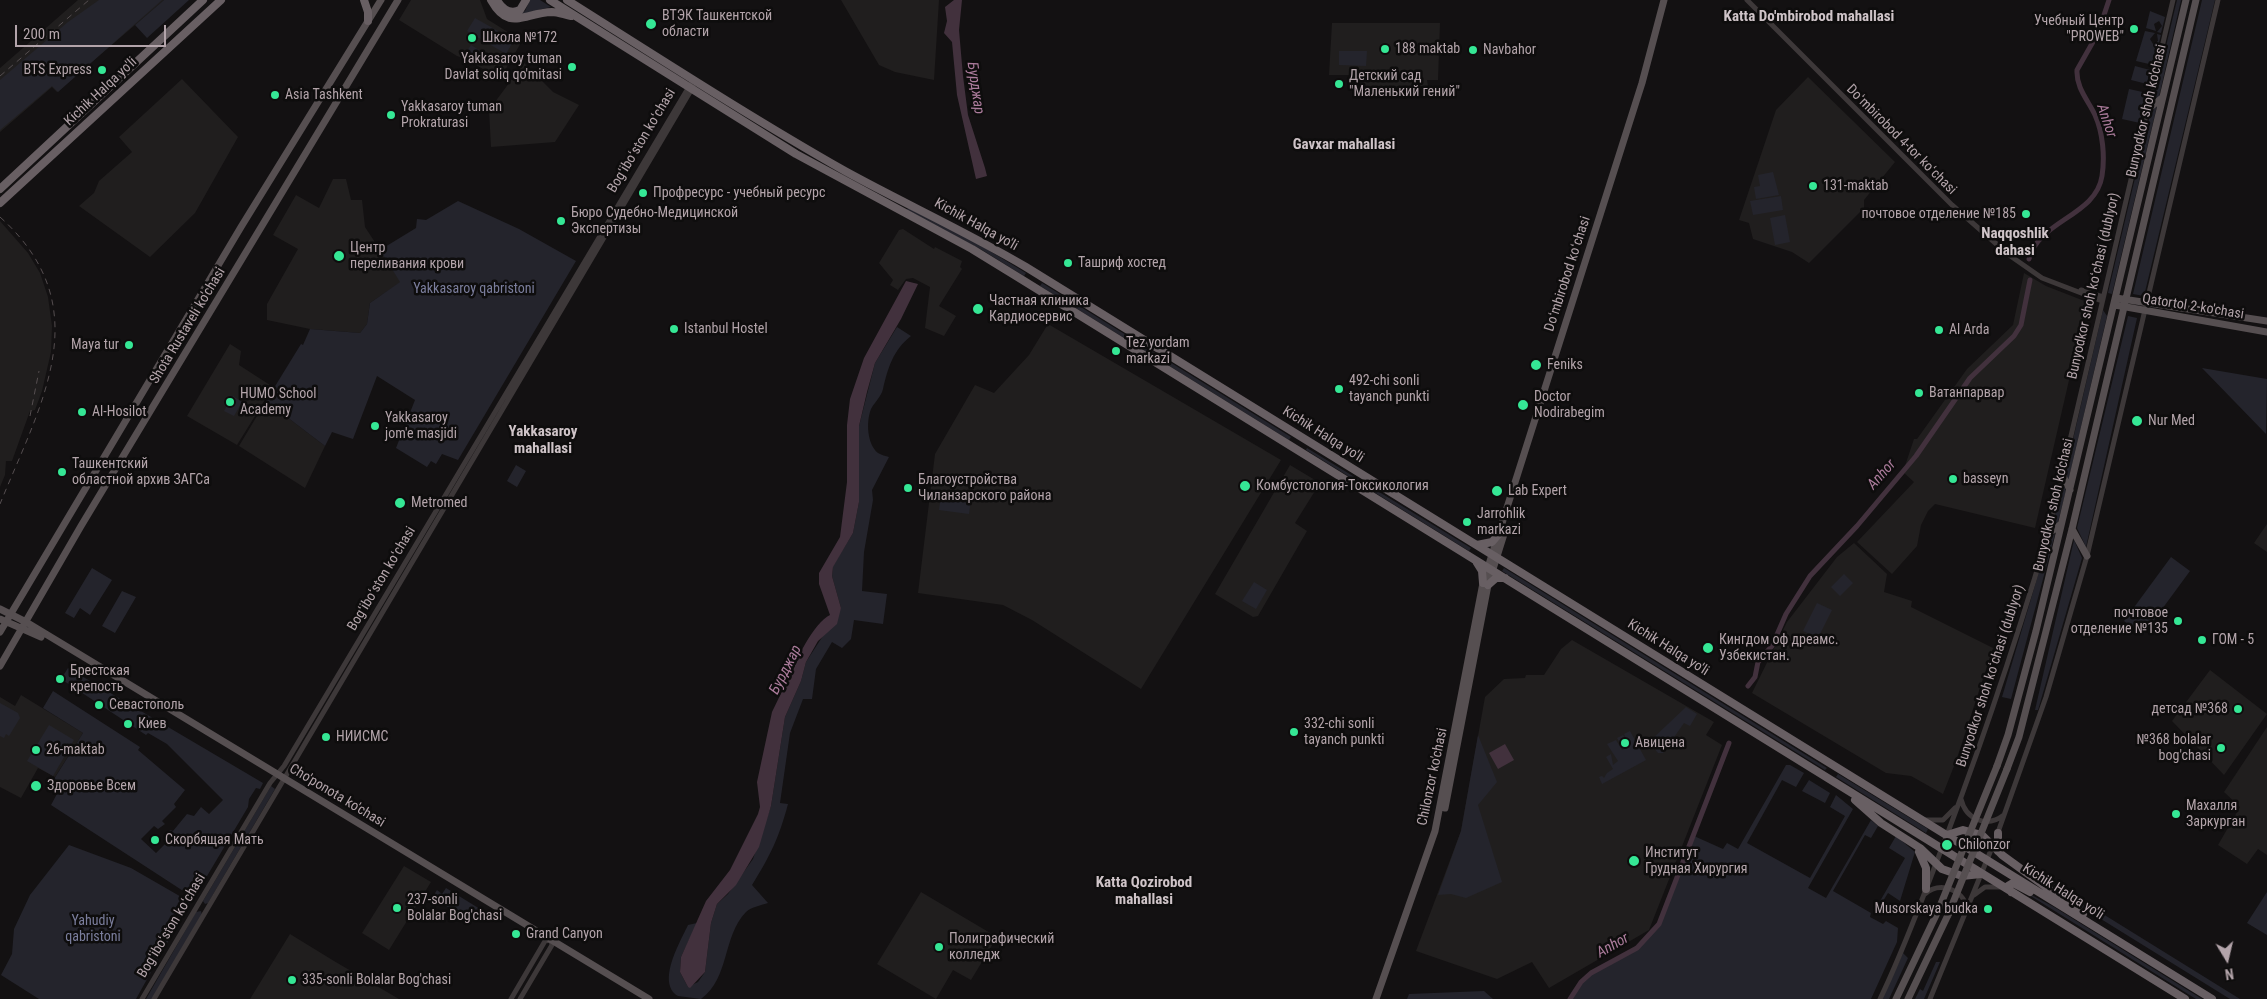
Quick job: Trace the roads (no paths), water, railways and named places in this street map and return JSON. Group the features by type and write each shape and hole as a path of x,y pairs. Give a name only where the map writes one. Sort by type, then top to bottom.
{"highway":[{"name":"Kichik Halqa yo'li","path":"0,189 203,0"},
{"name":"Kichik Halqa yo'li","path":"0,203 221,0"},
{"path":"364,0 368,12 368,21"},
{"path":"491,0 499,13 510,19 553,12 586,23"},
{"path":"497,0 502,8 512,12 520,10 526,0"},
{"name":"Kichik Halqa yo'li","path":"550,0 689,89 855,187 972,249 1031,285 2185,999"},
{"name":"Kichik Halqa yo'li","path":"567,0 789,139 956,227 1038,274 2212,999"},
{"path":"575,0 613,29"},
{"path":"108,87 116,96"},
{"path":"855,187 860,178"},
{"path":"1031,285 1038,274"},
{"path":"1295,449 1302,437"},
{"path":"1477,545 1492,542 1498,535"},
{"path":"1476,561 1482,571 1486,584 1496,578 1505,578"},
{"path":"1822,775 1831,773 1830,763"},
{"path":"1838,785 1881,823 1911,842 1936,864 1958,875 1982,874"},
{"path":"1947,835 1959,830 1973,831 1982,835 1996,848 2120,942"},
{"path":"1996,848 1998,833"},
{"path":"1911,842 1925,862 1926,889"},
{"path":"2012,892 2008,886 2013,882 2041,899 2060,905"}],"main road":[{"name":"Shota Rustaveli ko'chasi","path":"0,632 3,621 11,614 240,227 381,0"},
{"name":"Shota Rustaveli ko'chasi","path":"0,666 86,518 398,0"},
{"name":"Doʻmbirobod koʻchasi","path":"1494,556 1498,535 1642,83 1664,0"},
{"name":"Doʻmbirobod koʻchasi","path":"1494,556 1506,524 1629,141 1668,0"},
{"name":"Bunyodkor shoh ko'chasi","path":"1896,999 1938,911 2008,736 2036,631 2116,302 2186,0"},
{"name":"Bunyodkor shoh ko'chasi","path":"1908,999 1948,915 2007,770 2022,728 2125,309 2196,0"},
{"path":"2148,108 2163,98"},
{"name":"Qatortol 2-ko'chasi","path":"2116,302 2127,298 2267,321"},
{"name":"Qatortol 2-ko'chasi","path":"2116,302 2125,309 2267,332"},
{"path":"2062,474 2070,490"},
{"path":"2048,534 2062,524"},
{"path":"2072,529 2087,556"},
{"name":"Chilonzor ko'chasi","path":"1376,999 1391,964 1438,836 1454,770 1486,584 1494,556"},
{"name":"Cho'ponota ko'chasi","path":"0,609 11,614 34,633 112,677 280,778 641,999"},
{"name":"Cho'ponota ko'chasi","path":"3,621 24,625"},
{"name":"Cho'ponota ko'chasi","path":"550,942 649,999"},
{"name":"Chilonzor ko'chasi","path":"1381,999 1391,964"}],"street":[{"name":"Doʻmbirobod 4-tor koʻchasi","path":"1747,0 1952,206 2023,266 2037,276 2051,282 2103,299"},
{"name":"Bunyodkor shoh koʻchasi (dublyor)","path":"1880,999 1902,951 1961,799 2011,656 2048,534 2173,0"},
{"path":"1998,833 2046,697 2087,556 2218,0"},
{"name":"Bogʻiboʻston koʻchasi","path":"154,999 207,910 280,778 694,81"},
{"name":"Bogʻiboʻston koʻchasi","path":"142,999 198,904 280,778"},
{"path":"1921,819 1937,822 1945,819 1961,799 1966,811 1978,820 1991,821 2004,815"},
{"path":"1930,999 1987,860 1996,848"},
{"path":"1968,906 1976,892 1985,887 1997,886 2012,892"},
{"path":"1923,897 1931,890 1948,888 1961,896 1968,906"},
{"path":"198,904 207,910"},
{"path":"510,999 550,942"},
{"path":"520,999 550,942"}],"waterway":[{"name":"Anhor","path":"2029,259 2035,246 2044,235 2079,210 2098,189 2102,176 2102,137 2095,115 2078,83 2077,70 2098,33 2109,0"},
{"name":"Anhor","path":"1748,686 1755,677 1758,662 1772,646 1786,614 1810,576 1857,526 1916,456 1970,378 2014,336 2021,325 2030,280"},
{"name":"Anhor","path":"1570,999 1581,982 1591,973 1637,948 1659,924 1729,743"}],"railway":[{"path":"0,76 89,0"},
{"path":"0,217 30,251 48,286 55,321 53,356 44,393 0,504"},
{"path":"30,416 39,371"}],"place":[{"name":"ВТЭК Ташкентской области","path":"651,24"},
{"name":"Учебный Центр \"PROWEB\"","path":"2134,29"},
{"name":"Школа №172","path":"472,38"},
{"name":"188 maktab","path":"1385,49"},
{"name":"Navbahor","path":"1473,50"},
{"name":"Yakkasaroy tuman Davlat soliq qo'mitasi","path":"572,67"},
{"name":"BTS Express","path":"102,70"},
{"name":"Детский сад \"Маленький гений\"","path":"1339,84"},
{"name":"Asia Tashkent","path":"275,95"},
{"name":"Yakkasaroy tuman Prokraturasi","path":"391,115"},
{"name":"131-maktab","path":"1813,186"},
{"name":"Профресурс - учебный ресурс","path":"643,193"},
{"name":"почтовое отделение №185","path":"2026,214"},
{"name":"Бюро Судебно-Медицинской Экспертизы","path":"561,221"},
{"name":"Центр переливания крови","path":"339,256"},
{"name":"Ташриф хостед","path":"1068,263"},
{"name":"Частная клиника Кардиосервис","path":"978,309"},
{"name":"Istanbul Hostel","path":"674,329"},
{"name":"Al Arda","path":"1939,330"},
{"name":"Maya tur","path":"129,345"},
{"name":"Tez yordam markazi","path":"1116,351"},
{"name":"Feniks","path":"1536,365"},
{"name":"492-chi sonli tayanch punkti","path":"1339,389"},
{"name":"Ватанпарвар","path":"1919,393"},
{"name":"HUMO School Academy","path":"230,402"},
{"name":"Doctor Nodirabegim","path":"1523,405"},
{"name":"Al-Hosilot","path":"82,412"},
{"name":"Nur Med","path":"2137,421"},
{"name":"Yakkasaroy jom'e masjidi","path":"375,426"},
{"name":"Ташкентский областной архив ЗАГСа","path":"62,472"},
{"name":"basseyn","path":"1953,479"},
{"name":"Комбустология-Токсикология","path":"1245,486"},
{"name":"Благоустройства Чиланзарского района","path":"908,488"},
{"name":"Lab Expert","path":"1497,491"},
{"name":"Metromed","path":"400,503"},
{"name":"Jarrohlik markazi","path":"1467,522"},
{"name":"почтовое отделение №135","path":"2178,621"},
{"name":"ГОМ - 5","path":"2202,640"},
{"name":"Кингдом оф дреамс. Узбекистан.","path":"1708,648"},
{"name":"Брестская крепость","path":"60,679"},
{"name":"Севастополь","path":"99,705"},
{"name":"детсад №368","path":"2238,709"},
{"name":"Киев","path":"128,724"},
{"name":"332-chi sonli tayanch punkti","path":"1294,732"},
{"name":"НИИСМС","path":"326,737"},
{"name":"Авицена","path":"1625,743"},
{"name":"№368 bolalar bog'chasi","path":"2221,748"},
{"name":"26-maktab","path":"36,750"},
{"name":"Здоровье Всем","path":"36,786"},
{"name":"Махалля Заркурган","path":"2176,814"},
{"name":"Скорбящая Мать","path":"155,840"},
{"name":"Chilonzor","path":"1947,845"},
{"name":"Институт Грудная Хирургия","path":"1634,861"},
{"name":"237-sonli Bolalar Bog'chasi","path":"397,908"},
{"name":"Musorskaya budka","path":"1988,909"},
{"name":"Grand Canyon","path":"516,934"},
{"name":"Полиграфический колледж","path":"939,947"},
{"name":"335-sonli Bolalar Bog'chasi","path":"292,980"}],"district":[{"name":"Katta Do'mbirobod mahallasi","path":"1809,17"},
{"name":"Gavxar mahallasi","path":"1344,145"},
{"name":"Naqqoshlik dahasi","path":"2015,242"},
{"name":"Yakkasaroy mahallasi","path":"543,440"},
{"name":"Katta Qozirobod mahallasi","path":"1144,892"}],"water label":[{"name":"Бурджар","path":"975,88"},
{"name":"Бурджар","path":"786,670"}],"park label":[{"name":"Yakkasaroy qabristoni","path":"474,289"},
{"name":"Yahudiy qabristoni","path":"93,930"}]}
